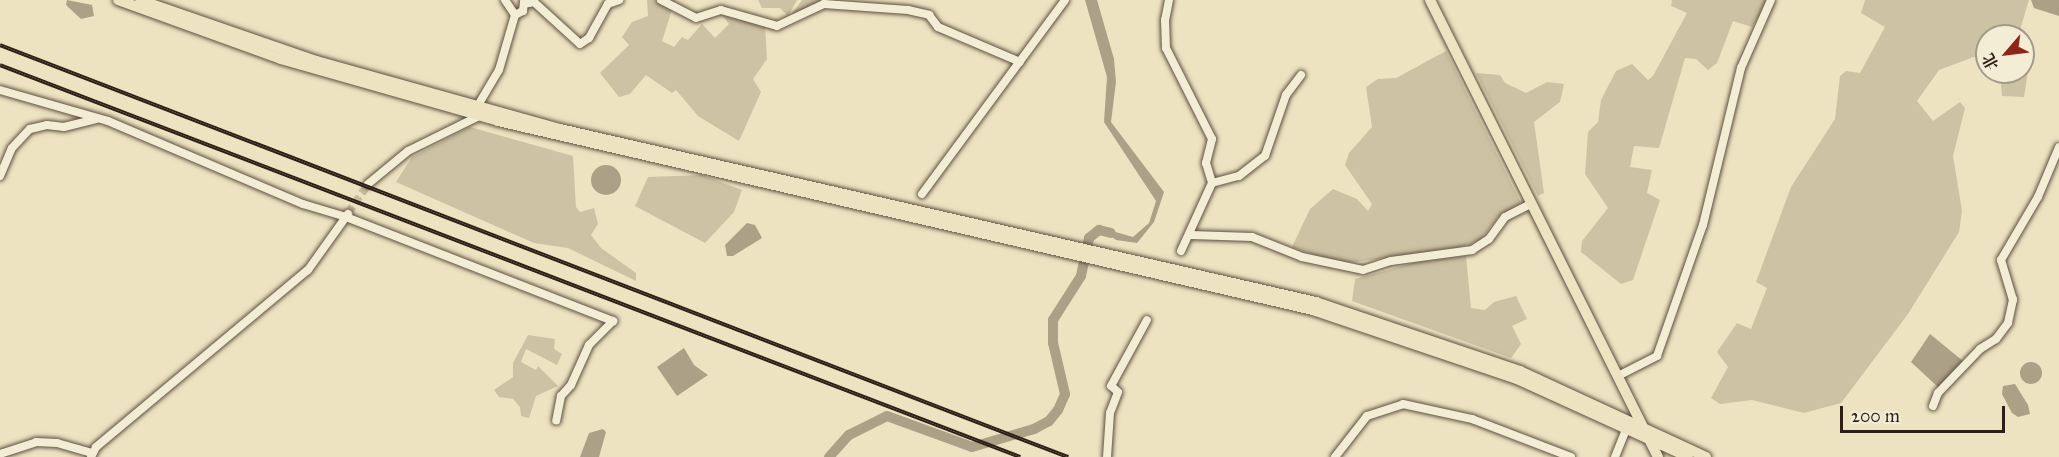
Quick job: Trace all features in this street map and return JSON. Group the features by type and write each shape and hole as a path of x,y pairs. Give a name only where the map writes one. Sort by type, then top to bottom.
{"main road":[{"path":"118,0 281,59 478,112 1099,255 1287,294 1387,324 1520,371 1642,425 1706,457"},
{"path":"140,0 284,51 478,112"},
{"path":"1422,0 1467,73"},
{"path":"1430,0 1658,457"},
{"path":"1099,255 1265,297 1385,332 1517,379 1627,427 1688,457"}],"street":[{"path":"505,0 515,15"},
{"path":"368,184 403,155 478,112 499,70 515,15 523,11 524,2 534,2 580,44 589,38 608,4 620,0"},
{"path":"661,0 696,18 721,10 777,26 825,4 908,10 929,15 938,27 1020,62"},
{"path":"921,194 1065,0"},
{"path":"1169,0 1164,20 1166,48 1212,139 1206,163 1212,183 1191,235 1181,250"},
{"path":"1618,376 1657,356 1703,225 1741,68 1771,0"},
{"path":"1212,183 1239,176 1263,158 1286,95 1301,75"},
{"path":"0,90 98,118 295,201 347,215 614,321 589,345 571,385 561,396 556,421"},
{"path":"0,176 12,148 30,129 47,125 64,127 98,118"},
{"path":"1933,406 1938,393 1975,354 1996,339 2008,323 2013,300 2001,260 2038,197 2059,147"},
{"path":"1191,235 1252,237 1302,257 1363,270 1391,261 1472,250 1489,239 1505,217 1532,203"},
{"path":"0,454 36,442 57,443 91,455 308,270 347,215"},
{"path":"1107,457 1110,413 1118,392 1112,386 1147,320"},
{"path":"1335,457 1367,416 1403,404 1472,419 1571,457"},
{"path":"1615,457 1627,427"}],"shaded area":[{"path":"67,0 92,5 94,16 81,19 66,5"},
{"path":"647,0 675,0 662,41 674,47 682,37 688,40 702,24 715,38 729,24 719,11 765,23 767,59 753,79 761,92 739,141 698,116 676,90 672,93 646,75 630,94 619,97 600,73 629,45 622,37 632,22 648,16"},
{"path":"758,0 797,0 788,16 780,8 762,8"},
{"path":"802,0 838,0 837,4 790,17"},
{"path":"1085,0 1097,0 1114,59 1116,82 1111,122 1164,192 1154,222 1137,243 1116,240 1098,227 1133,237 1149,223 1156,201 1104,122 1107,77"},
{"path":"1672,0 1769,0 1752,27 1733,21 1717,63 1708,70 1696,59 1685,58 1659,148 1634,146 1630,167 1652,170 1647,193 1660,200 1633,280 1621,284 1581,252 1582,241 1608,208 1585,174 1588,132 1598,122 1601,100 1616,71 1632,64 1648,80 1653,76 1687,13 1671,6"},
{"path":"1865,0 2029,0 2022,24 1975,24 1975,56 1939,70 1917,101 1933,121 1960,102 1965,108 1953,156 1962,211 1959,232 1908,314 1841,403 1804,413 1752,400 1720,404 1711,398 1728,367 1717,352 1737,323 1751,329 1767,288 1756,282 1791,187 1835,119 1840,76 1846,71 1860,73 1885,27 1861,13"},
{"path":"2031,0 2059,0 2059,16 2034,8"},
{"path":"1446,51 1521,203 1498,217 1480,240 1455,249 1340,264 1292,247 1310,209 1333,189 1357,199 1368,211 1372,204 1345,165 1349,153 1372,127 1366,87 1378,79 1396,78"},
{"path":"1476,73 1500,75 1505,83 1526,93 1547,82 1564,84 1560,102 1534,122 1544,193 1538,196"},
{"path":"2001,84 2026,84 2024,97 2002,96"},
{"path":"470,127 573,156 576,207 580,212 594,208 598,224 591,235 601,248 636,273 636,281 568,248 534,243 396,182 412,157"},
{"path":"606,165 612,166 620,174 620,186 612,194 606,195 600,194 592,186 591,180 592,174 600,166"},
{"path":"702,175 742,190 734,212 705,243 635,206 648,177"},
{"path":"747,223 755,225 762,238 733,256 727,256 725,245"},
{"path":"1466,256 1471,308 1485,310 1494,302 1516,296 1527,319 1512,326 1521,344 1511,358 1352,301 1355,279 1417,262"},
{"path":"1930,334 1963,361 1939,388 1911,362"},
{"path":"528,335 555,339 554,349 562,354 557,365 526,349 521,362 536,370 538,366 558,386 536,396 529,418 521,416 520,407 513,399 499,397 494,390 513,377 513,363"},
{"path":"684,348 694,365 708,375 677,396 657,367"},
{"path":"2031,362 2039,365 2042,373 2039,381 2031,384 2023,381 2020,373 2023,365"},
{"path":"2015,384 2028,405 2030,414 2018,417 2012,413 2002,394 2003,386"},
{"path":"603,429 606,432 599,457 580,457 589,433"}],"waterway":[{"path":"829,457 849,435 887,416 972,447 1034,429 1049,421 1058,410 1065,394 1053,343 1053,320 1081,276 1089,238 1099,230 1111,233"}],"tunnel":[{"path":"348,213 368,184"}],"railway":[{"path":"0,45 1068,457"},
{"path":"0,65 1020,457"}]}
